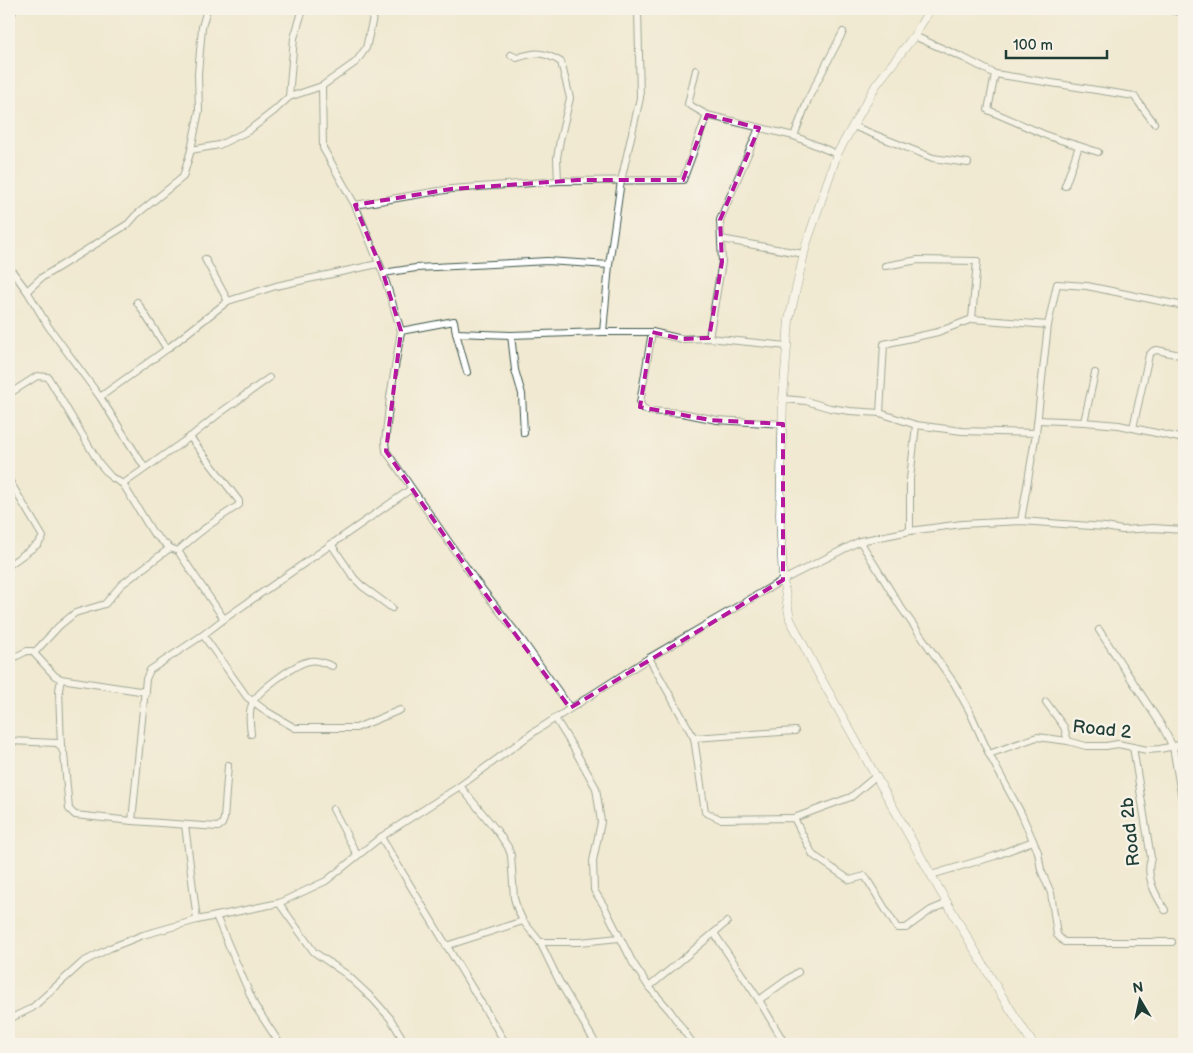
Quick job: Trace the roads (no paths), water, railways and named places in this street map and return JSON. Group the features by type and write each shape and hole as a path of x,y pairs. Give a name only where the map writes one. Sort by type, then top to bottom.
{"street":[{"path":"9,20 14,9"},
{"path":"28,291 41,278 128,224 183,177 199,111 198,74 202,27 207,9"},
{"path":"289,97 294,38 303,9"},
{"path":"191,150 219,145 248,131 289,97 322,86 356,62 366,48 375,9"},
{"path":"603,332 621,181 640,98 638,9"},
{"path":"930,9 914,36 876,85 837,154 804,254 789,320 783,399 780,515 784,580 790,619 931,874 1000,993 1033,1044"},
{"path":"1167,9 1184,13"},
{"path":"794,136 809,97 843,32"},
{"path":"914,36 995,74 1134,96 1154,123"},
{"path":"512,55 516,58 532,53 540,53 550,55 561,62 570,98 557,158 558,181"},
{"path":"696,70 688,104 707,115 794,136 837,154"},
{"path":"995,74 988,110 1048,136 1098,152"},
{"path":"322,86 323,148 354,205 383,273 401,331 385,442 386,452 469,572 522,640 570,708"},
{"path":"354,205 451,189 558,181 683,180 707,115"},
{"path":"853,126 933,158 968,163"},
{"path":"709,338 722,262 720,220 759,128"},
{"path":"1065,186 1080,146"},
{"path":"721,239 804,254"},
{"path":"205,259 228,301"},
{"path":"885,266 918,260 977,261 972,320"},
{"path":"383,273 416,268 547,261 610,265"},
{"path":"100,397 167,349 228,301 276,286 378,264"},
{"path":"9,267 28,291 48,326 100,397 145,468"},
{"path":"1021,521 1038,420 1048,325 1057,284 1087,286 1184,306"},
{"path":"137,302 167,349"},
{"path":"880,413 884,344 938,332 972,320 1048,325"},
{"path":"401,331 454,321 467,372"},
{"path":"456,332 511,335 652,332 682,339 709,338 787,346"},
{"path":"652,332 640,403 643,408 649,411 682,413 717,420 783,424"},
{"path":"511,335 515,370 522,394 524,433"},
{"path":"1134,428 1149,355 1157,350 1184,356"},
{"path":"1084,422 1095,373"},
{"path":"9,394 37,376 48,377 99,463 111,477 123,484 153,533 170,548 178,551 224,619"},
{"path":"123,484 190,438 220,413 269,378"},
{"path":"783,399 806,401 840,409 880,413 916,425 962,431 1036,433"},
{"path":"1038,420 1119,425 1184,439"},
{"path":"910,531 910,479 916,425"},
{"path":"178,551 193,536 217,518 240,505 190,438"},
{"path":"9,480 43,536 38,544 9,565"},
{"path":"132,821 146,679 150,670 411,489"},
{"path":"9,1019 32,1008 83,962 110,948 142,935 197,920 279,903 326,881 381,837 460,786 570,708 649,658 784,580 860,542 910,531 962,524 1021,521 1122,530 1153,528 1184,530"},
{"path":"860,542 900,606 954,684 1021,813 1040,858 1041,870 1051,893 1057,935 1064,942 1172,942"},
{"path":"331,544 362,586 392,608"},
{"path":"35,652 74,613 105,604 121,585 170,548"},
{"path":"1099,630 1162,726 1173,747 1184,811"},
{"path":"203,635 247,697 266,712 295,728 356,728 400,710"},
{"path":"9,660 28,651 35,652 55,676 61,680 146,692"},
{"path":"649,658 694,738 705,812 720,819 794,818 851,797 876,776"},
{"path":"251,734 250,713 253,701 273,681 304,662 313,660 332,666"},
{"path":"61,680 59,690 61,747 64,754 67,797 71,812 80,816 218,827 222,824 228,765"},
{"path":"1046,702 1064,727 1068,741"},
{"path":"555,718 596,788 601,822 592,861 594,890 633,963 649,988 670,1011 692,1044"},
{"path":"694,738 795,731"},
{"name":"Road 2","path":"989,754 1037,737 1068,741 1086,746 1118,744 1147,750 1184,744"},
{"path":"9,742 58,744 61,747"},
{"name":"Road 2b","path":"1133,748 1151,858 1148,866 1152,890 1164,910"},
{"path":"460,786 497,831 511,856 514,898 523,920 540,942 559,981 596,1044"},
{"path":"333,809 357,855"},
{"path":"794,818 813,855 850,880 865,876 898,928 906,928 931,910 948,903"},
{"path":"185,825 197,920"},
{"path":"381,837 506,1044"},
{"path":"931,874 995,856 1033,841"},
{"path":"279,903 314,952 346,974 373,999 390,1018 406,1044"},
{"path":"216,916 255,1006 280,1044"},
{"path":"446,946 523,920"},
{"path":"649,988 727,922"},
{"path":"714,933 759,1000 785,1044"},
{"path":"540,942 580,942 619,938"},
{"path":"759,1000 798,972"}]}
